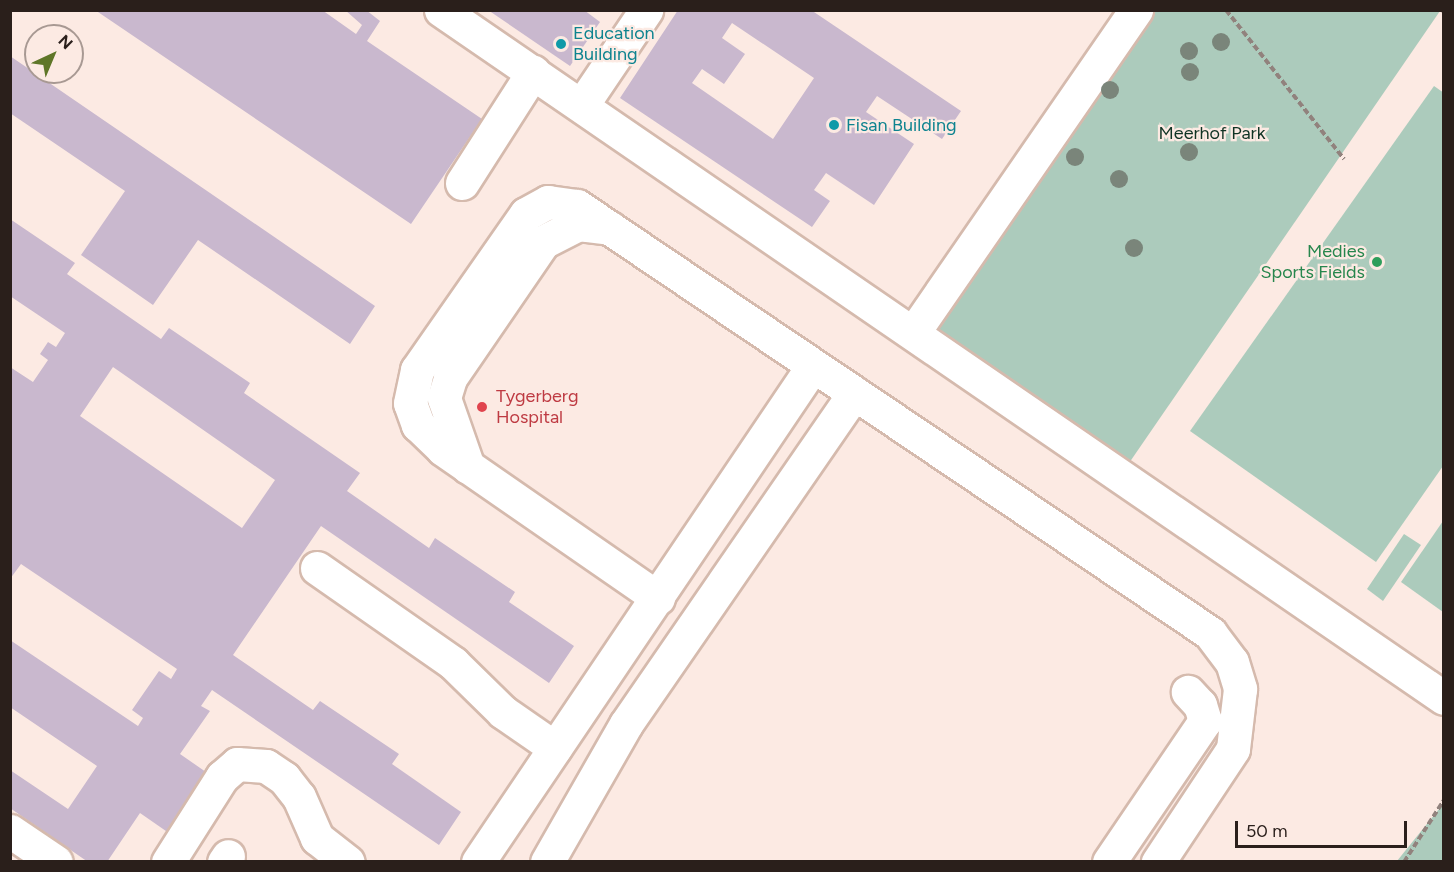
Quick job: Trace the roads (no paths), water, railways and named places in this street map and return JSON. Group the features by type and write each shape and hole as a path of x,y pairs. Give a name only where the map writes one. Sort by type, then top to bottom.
{"street":[{"path":"441,10 1443,699"},
{"path":"582,105 646,10"},
{"path":"913,333 1136,10"},
{"path":"462,183 533,72"},
{"path":"707,607 663,590 468,467 443,450 415,419 410,395 417,370 534,208 548,202 569,203 610,228 812,367 1210,633 1232,662 1240,689 1233,749 1158,861"},
{"path":"478,861 812,367"},
{"path":"547,861 626,724 854,393"},
{"path":"317,568 453,663 503,712 555,748"},
{"path":"1188,692 1200,705 1205,721 1233,749"},
{"path":"589,699 626,724"},
{"path":"1109,861 1205,721"},
{"path":"168,861 222,777 237,764 266,766 284,778 298,797 317,838 348,861"},
{"path":"10,831 49,857"}],"place":[{"name":"Education Building","path":"561,44"},
{"name":"Fisan Building","path":"834,125"},
{"name":"Medies Sports Fields","path":"1377,262"},
{"name":"Tygerberg Hospital","path":"482,407"}],"park label":[{"name":"Meerhof Park","path":"1212,133"}]}
